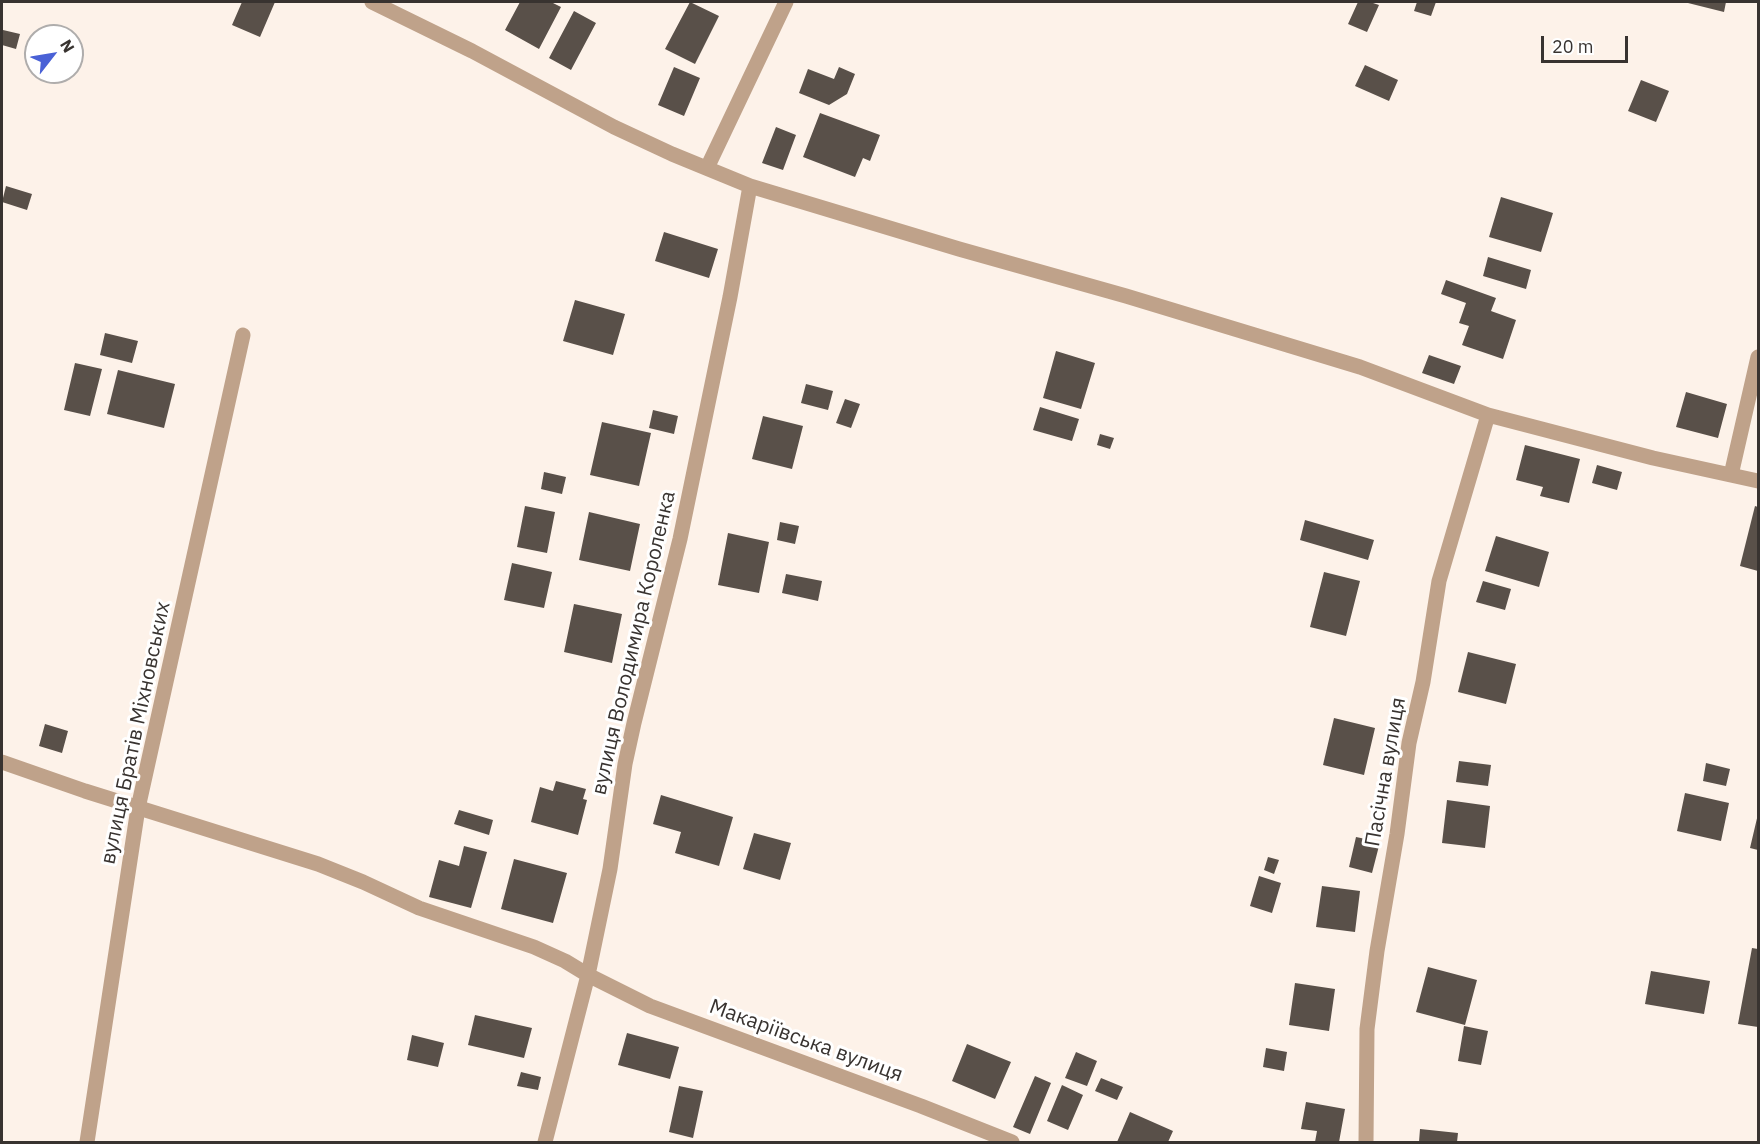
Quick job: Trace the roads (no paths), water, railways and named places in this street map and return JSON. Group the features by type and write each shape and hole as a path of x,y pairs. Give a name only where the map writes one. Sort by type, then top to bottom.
{"street":[{"path":"372,2 472,51 584,112 672,154 750,186 1360,367 1488,415 1673,463 1758,481"},
{"path":"707,168 786,2"},
{"name":"вулиця Володимира Короленка","path":"545,1143 588,975 610,869 625,764 680,539 730,297 750,186"},
{"name":"вулиця Братів Міхновських","path":"87,1143 138,808 243,335"},
{"path":"1731,475 1758,357"},
{"name":"Пасічна вулиця","path":"1366,1143 1367,1029 1409,743 1423,682 1439,581 1488,415"},
{"name":"Макаріївська вулиця","path":"2,762 138,808 318,864 419,908 534,947 650,1006 1012,1143"}]}
